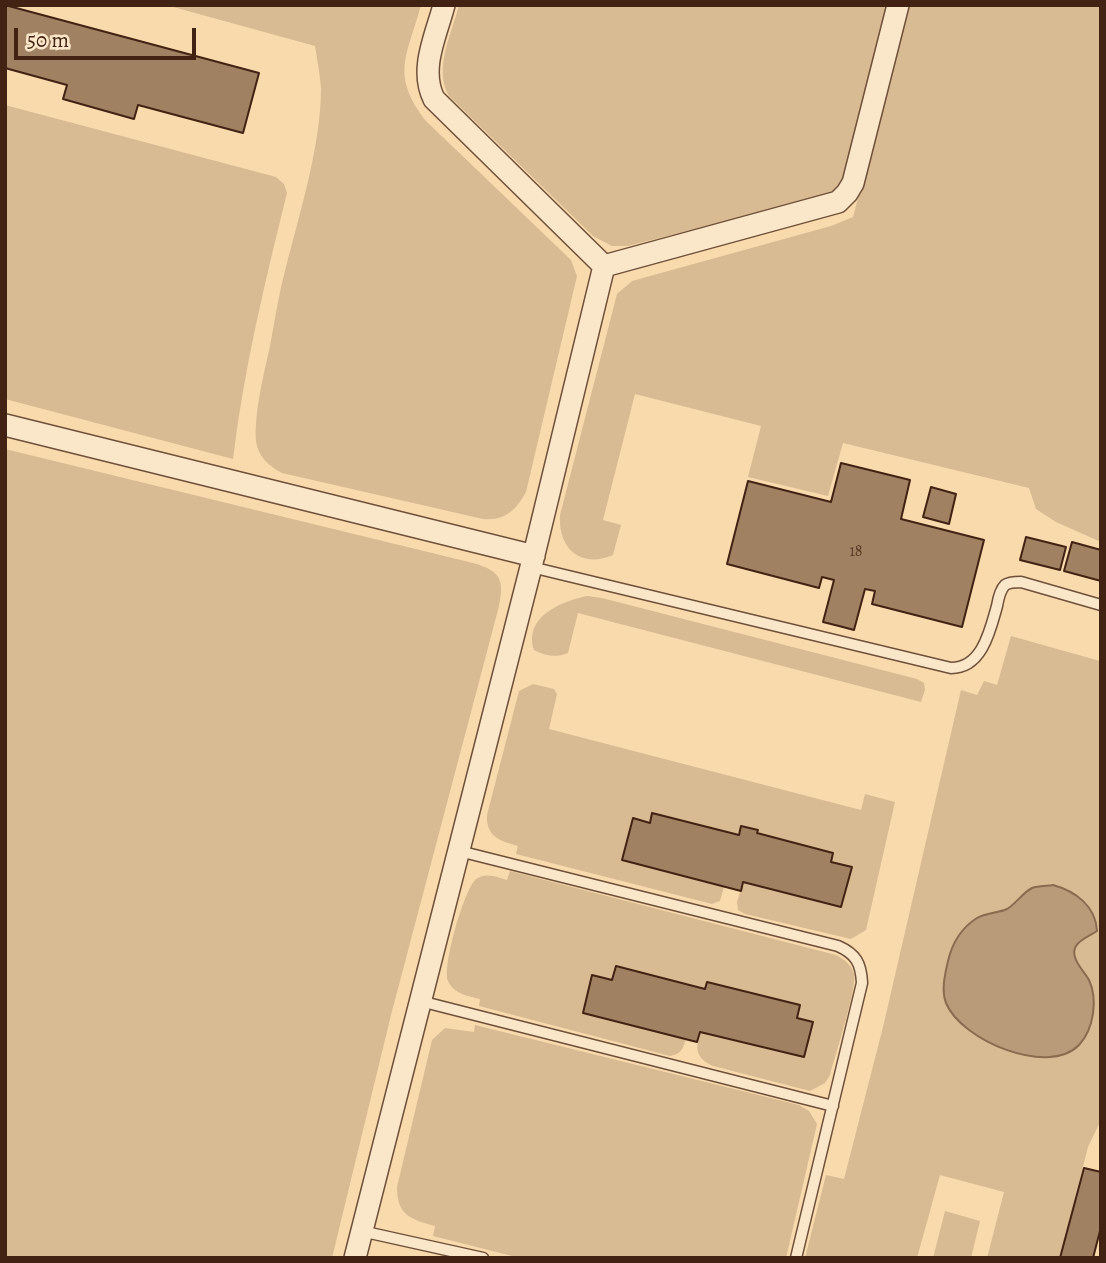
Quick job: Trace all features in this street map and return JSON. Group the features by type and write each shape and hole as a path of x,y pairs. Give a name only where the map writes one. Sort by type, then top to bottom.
{"street":[{"path":"444,5 427,69 428,86 433,99 604,266"},
{"path":"604,266 838,202 853,183 898,5"},
{"path":"355,1258 604,266"},
{"path":"5,425 532,561"}],"lane":[{"path":"532,561 951,668 969,664 977,656 1000,592 1005,585 1012,582 1021,582 1101,605"},
{"path":"458,851 838,946 858,959 862,970 862,983 796,1258"},
{"path":"420,1001 833,1106"},
{"path":"361,1231 483,1258"}],"shaded area":[{"path":"166,5 421,5 405,65 408,90 415,105 426,121 571,260 577,276 526,492 509,513 498,518 483,519 282,473 262,456 256,441 260,393 281,287 318,132 321,88 315,46"},
{"path":"459,5 890,5 849,176 837,193 628,246 612,246 593,236 449,96 443,63"},
{"path":"909,5 1101,5 1101,542 1056,522 1036,509 1029,488 843,443 828,496 748,477 761,426 635,394 603,520 621,525 613,555 591,559 573,553 563,537 560,515 617,294 632,281 831,226 853,217"},
{"path":"5,105 276,177 284,184 287,193 249,358 233,459 5,399"},
{"path":"5,449 473,563 490,570 499,579 501,592 498,610 391,1015 332,1258 5,1258"},
{"path":"587,596 917,679 924,683 925,690 921,702 578,613 568,653 551,656 534,650 532,638 539,620 556,607"},
{"path":"1011,636 1100,661 1101,659 1101,1120 1088,1147 1060,1258 987,1258 1004,1192 940,1175 917,1258 805,1258 826,1175 844,1179 883,1027 961,690 977,695 984,681 997,685","holes":["1053,885 1063,888 1082,901 1097,931 1076,945 1074,952 1078,964 1089,980 1090,1026 1078,1046 1059,1055 1032,1057 978,917 1009,908"]},
{"path":"533,684 554,689 557,694 549,729 861,810 865,794 895,802 866,930 851,939 745,914 738,910 737,902 743,882 841,907 852,868 831,862 833,853 757,833 758,830 742,826 739,835 653,813 650,823 633,818 622,860 724,887 720,901 712,904 516,854 518,846 500,840 491,833 487,815 519,691"},
{"path":"510,871 836,955 842,959 851,968 854,982 841,1039 825,1083 810,1091 713,1066 703,1060 697,1049 700,1032 803,1057 812,1022 797,1018 799,1005 707,982 705,989 612,980 592,975 583,1013 686,1039 681,1050 670,1056 479,1006 480,999 458,992 448,981 448,961 466,897 476,879 488,875 507,880"},
{"path":"1053,885 1069,891 1083,901 1096,922 1097,931 1080,942 1074,950 1074,955 1092,988 1093,1014 1084,1038 1079,1045 1065,1054 1027,1056 987,1041 955,1017 946,1003 945,977 955,943 971,922 981,916 1007,909 1032,888"},
{"path":"475,1025 799,1105 809,1111 817,1124 786,1258 520,1258 433,1236 435,1226 412,1218 402,1210 397,1187 432,1040 445,1028 474,1032"},
{"path":"945,1211 980,1221 971,1258 933,1258"}],"building":[{"path":"5,5 259,73 243,133 138,105 134,119 63,99 67,85 5,68"},
{"path":"841,463 910,480 901,519 984,540 962,627 872,604 875,591 865,589 854,630 823,622 834,580 822,577 819,588 727,564 748,481 831,502"},
{"path":"931,487 956,494 949,524 923,517"},
{"path":"1026,537 1066,547 1060,570 1020,560"},
{"path":"1072,542 1101,550 1101,581 1064,571"},
{"path":"652,813 739,835 741,826 758,830 757,833 833,853 831,862 852,867 841,907 743,882 741,891 622,860 633,818 650,823"},
{"path":"616,966 705,989 707,982 800,1005 797,1018 813,1022 804,1057 700,1032 697,1042 583,1013 592,975 612,980"},
{"path":"1084,1168 1101,1172 1101,1227 1093,1258 1060,1258"}]}
